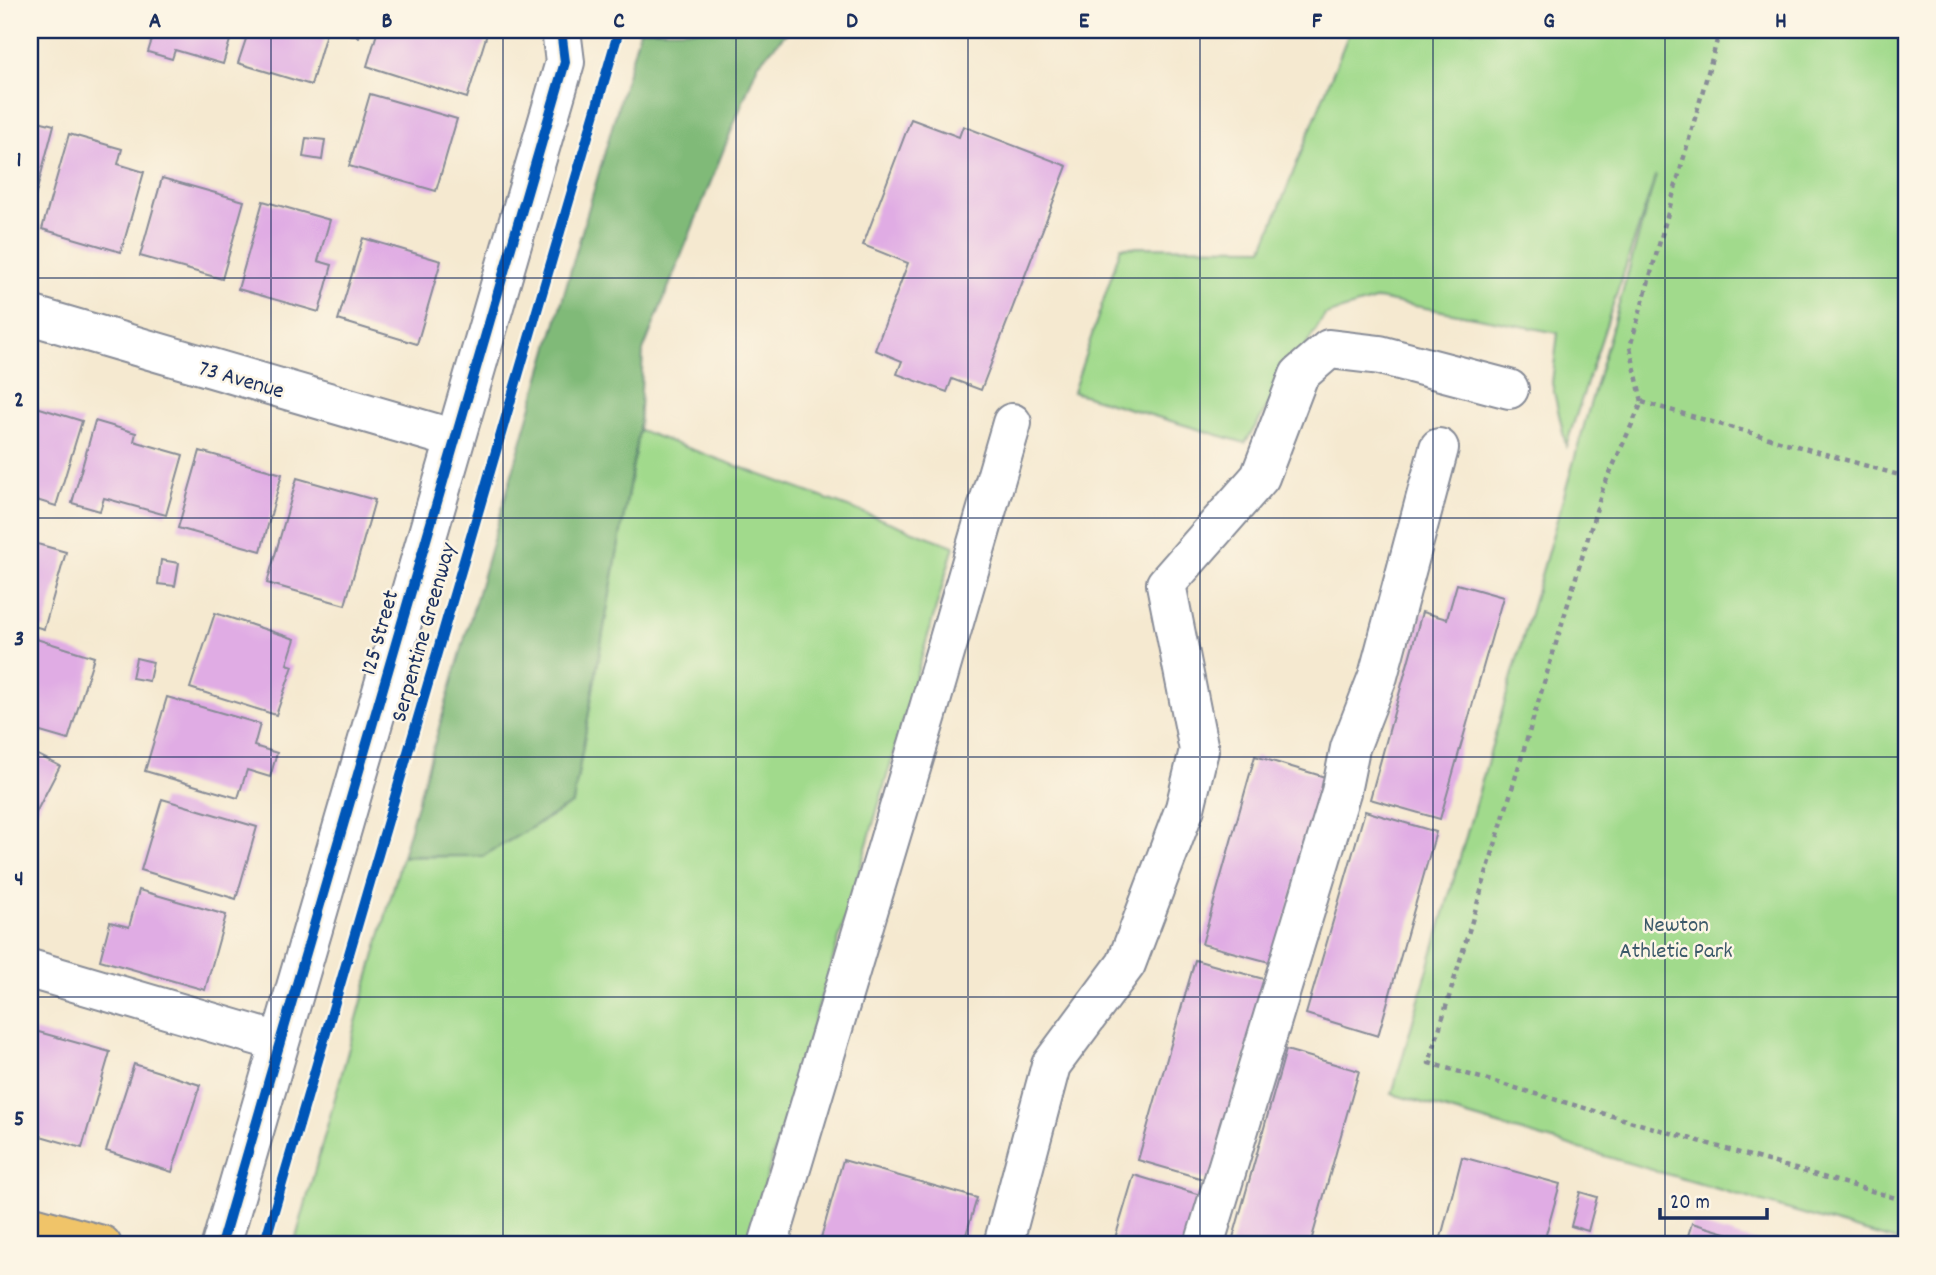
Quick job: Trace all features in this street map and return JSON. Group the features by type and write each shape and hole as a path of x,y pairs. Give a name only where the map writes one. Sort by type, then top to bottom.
{"main road":[{"path":"30,1225 102,1245"}],"street":[{"name":"125 Street","path":"221,1245 565,62 561,30"},
{"name":"73 Avenue","path":"30,315 456,439"},
{"path":"1003,1245 1051,1065 1126,964 1185,808 1199,750 1166,584 1260,477 1299,375 1329,349 1380,355 1509,389"},
{"path":"768,1245 1012,423"},
{"path":"1205,1245 1341,792 1350,748 1377,676 1439,448"},
{"path":"30,969 279,1042"}],"path":[{"path":"1720,30 1630,347 1642,402 1603,488 1430,1063 1906,1201"},
{"path":"1642,402 1906,477"}],"green space":[{"path":"640,30 789,30 758,64 643,351 639,430 573,803 483,856 402,856"},
{"name":"Newton Athletic Park","path":"1350,30 1906,30 1906,1244 1392,1094 1656,175 1566,446 1552,383 1558,333 1378,299 1325,315 1245,443 1073,392 1121,247 1263,248"},
{"path":"639,430 954,546 853,893 746,1245 294,1245 402,857 483,856 573,803"}],"building":[{"path":"155,30 233,30 223,64 175,50 172,59 148,52"},
{"path":"249,30 327,30 311,85 238,63"},
{"path":"336,30 361,30 359,37"},
{"path":"378,30 474,30 487,34 467,98 367,66"},
{"path":"370,94 457,119 436,191 349,166"},
{"path":"30,119 54,125 34,201 30,200"},
{"path":"911,119 959,137 963,126 1067,166 981,390 952,379 947,392 897,374 902,361 875,350 908,263 863,245"},
{"path":"69,134 122,149 118,164 144,172 121,252 42,229"},
{"path":"306,138 325,140 322,160 303,157"},
{"path":"162,178 244,201 222,279 140,256"},
{"path":"263,201 330,220 318,261 332,265 319,312 238,289"},
{"path":"363,238 441,261 417,344 338,320"},
{"path":"30,405 82,421 56,506 30,498"},
{"path":"95,421 136,433 134,441 183,455 166,515 104,498 100,511 72,503"},
{"path":"200,451 282,474 261,551 178,528"},
{"path":"297,478 375,500 345,605 267,583"},
{"path":"30,542 66,552 44,629 30,625"},
{"path":"161,560 179,563 175,586 158,584"},
{"path":"1457,584 1503,597 1440,819 1370,799 1422,612 1447,619"},
{"path":"215,613 295,639 287,664 293,666 276,715 190,688"},
{"path":"30,637 94,657 68,740 30,729"},
{"path":"136,658 153,662 149,681 132,678"},
{"path":"167,697 260,724 254,746 277,753 270,777 247,770 238,798 145,771"},
{"path":"30,751 60,766 30,824"},
{"path":"1255,756 1325,777 1273,963 1202,944"},
{"path":"162,799 257,827 236,899 141,870"},
{"path":"1365,811 1436,832 1378,1036 1306,1014"},
{"path":"139,890 226,915 205,990 100,960 110,922 129,927"},
{"path":"1195,960 1267,980 1210,1181 1138,1160"},
{"path":"35,1031 110,1052 82,1148 30,1133 30,1050"},
{"path":"1286,1050 1359,1071 1310,1245 1231,1245"},
{"path":"134,1064 200,1085 172,1172 106,1151"},
{"path":"1462,1157 1560,1184 1543,1245 1439,1245"},
{"path":"843,1160 977,1198 963,1245 819,1245"},
{"path":"1134,1175 1207,1197 1192,1245 1113,1245"},
{"path":"1580,1192 1597,1197 1588,1231 1571,1226"},
{"path":"1692,1223 1766,1245 1685,1245"}],"cycle path":[{"name":"Serpentine Greenway","path":"221,1245 565,62 561,30"},
{"name":"Serpentine Greenway","path":"264,1245 619,30"}]}
